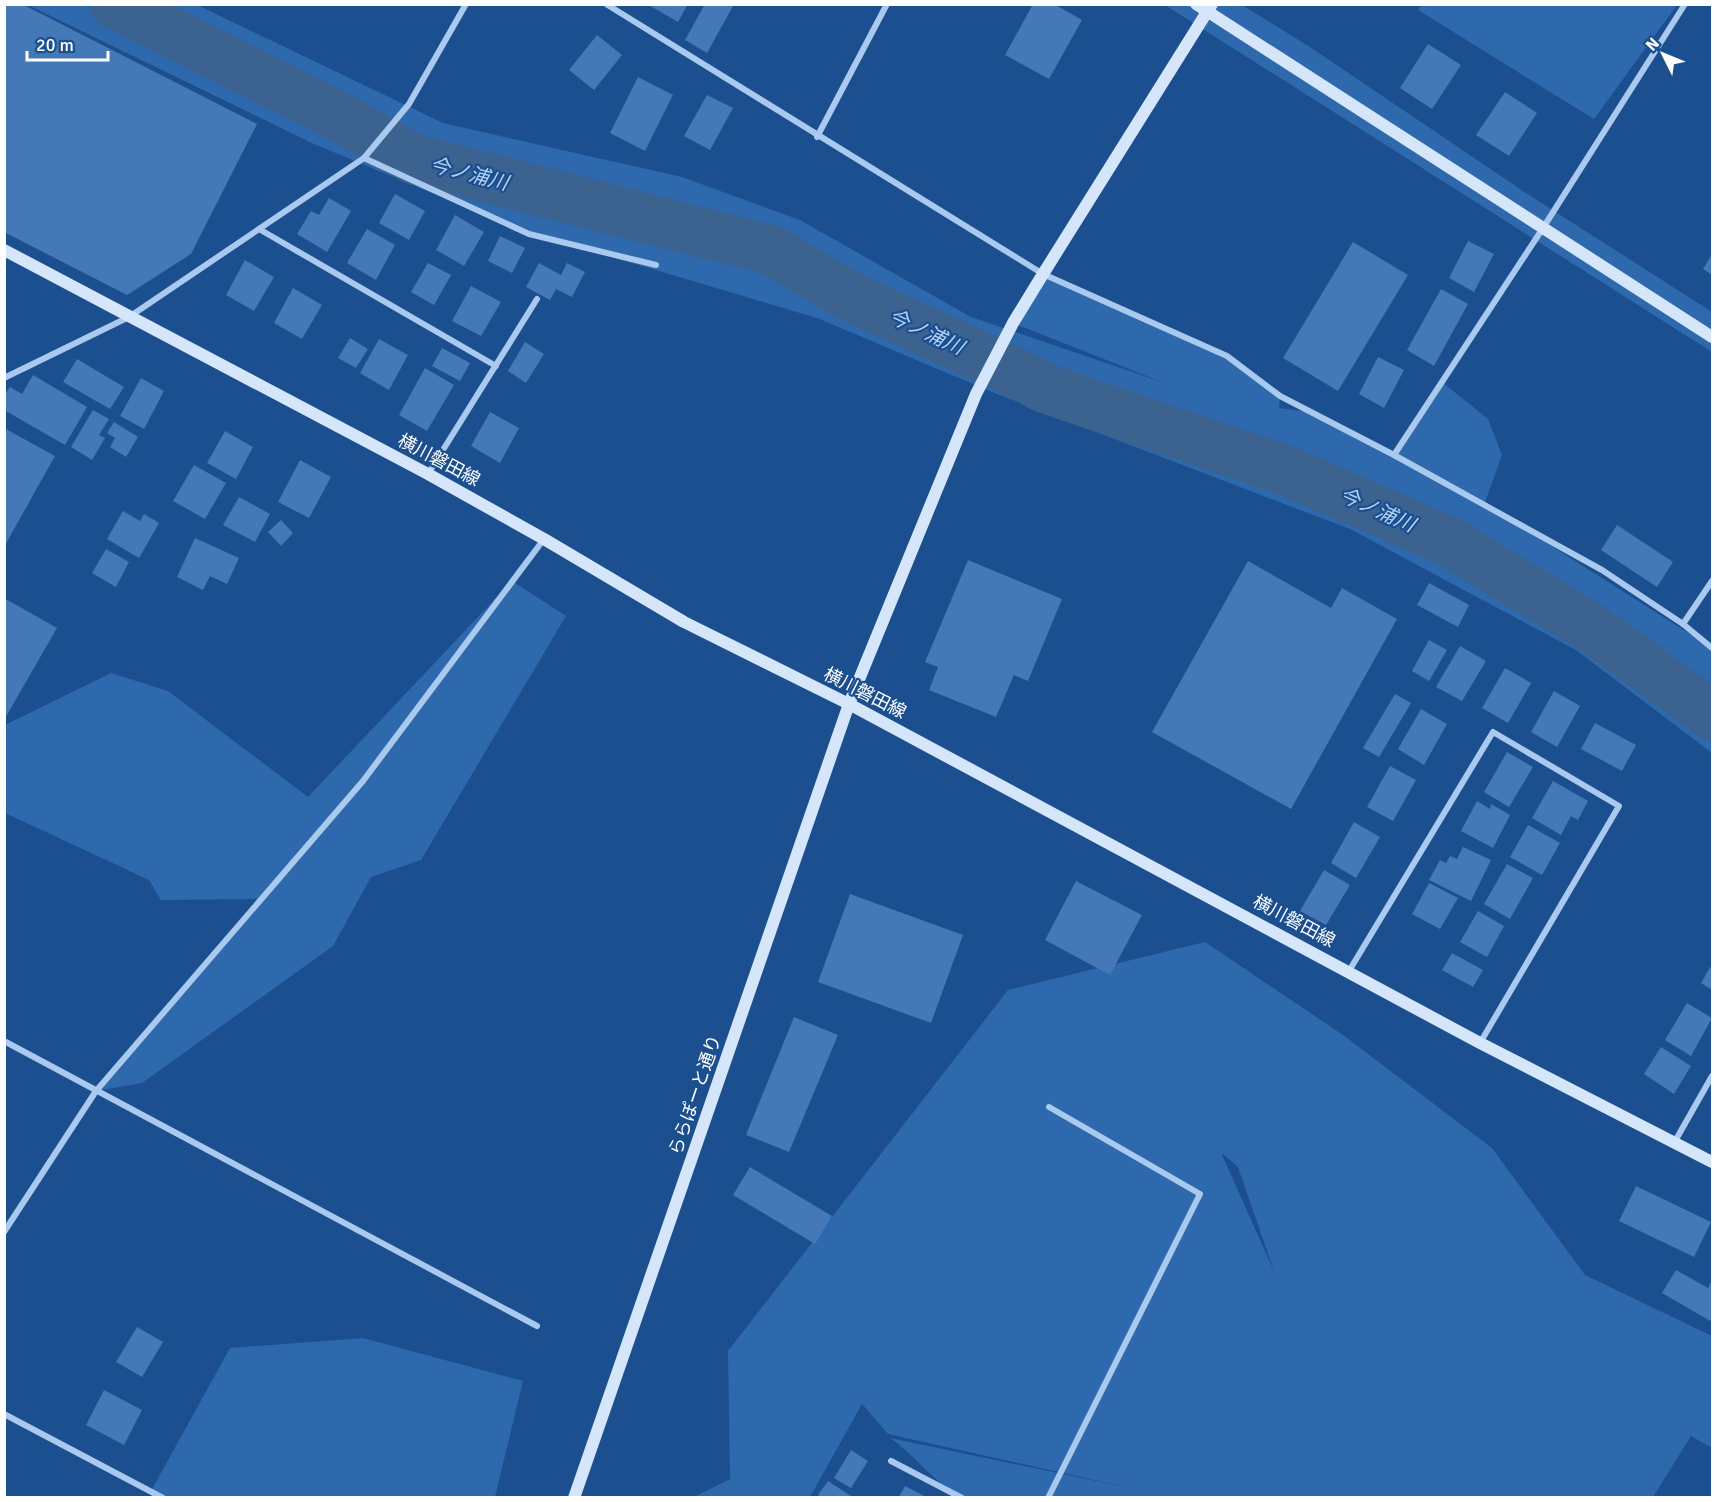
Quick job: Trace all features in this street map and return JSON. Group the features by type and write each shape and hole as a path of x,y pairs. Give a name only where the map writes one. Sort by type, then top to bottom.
{"street":[{"path":"4,378 129,317 364,158 409,104 466,4"},
{"path":"606,4 817,137 1042,274 1227,356 1280,396 1394,455 1602,570 1683,624 1713,648"},
{"path":"817,137 887,4"},
{"path":"1196,4 1210,8 1543,228 1713,337"},
{"path":"1394,455 1543,228 1685,4"},
{"name":"ららぽーと通り","path":"574,1497 849,704 976,394 1042,274 1210,8"},
{"path":"364,158 529,234 656,265"},
{"path":"259,229 495,366"},
{"name":"横川磐田線","path":"4,250 428,474 684,622 849,704 1480,1042 1713,1162"},
{"path":"428,474 537,299"},
{"path":"4,1232 96,1091 363,781 544,539"},
{"path":"1683,624 1713,581"},
{"path":"1349,970 1493,732 1619,806 1480,1042"},
{"path":"4,1041 537,1326"},
{"path":"1673,1143 1713,1077"},
{"path":"1048,1497 1200,1194 1049,1107"},
{"path":"4,1414 163,1497"},
{"path":"891,1461 962,1497"}],"shaded area":[{"path":"1422,4 1677,5 1594,119 1418,10"},
{"path":"28,5 197,5 443,123 682,177 800,220 971,317 1162,382 1013,323 1043,274 1227,356 1280,396 1279,408 1310,412 1394,455 1442,382 1488,419 1502,455 1484,505 1712,648 1712,753 1576,650 1350,529 992,392 817,318 521,230 314,144"},
{"path":"1165,5 1242,5 1310,47 1523,191 1712,312 1712,352"},
{"path":"512,581 566,616 421,860 371,877 333,946 142,1083 96,1091 261,899 161,900 149,880 5,813 5,725 111,673 168,691 308,797"},
{"path":"1205,942 1343,1035 1492,1148 1585,1275 1712,1336 1712,1448 1691,1436 1653,1497 962,1497 934,1477 890,1438 1135,1489 888,1434 862,1404 810,1497 692,1498 730,1479 728,1351 1008,990","holes":["1222,1155 1238,1167 1274,1271"]},
{"path":"363,1338 523,1381 495,1497 168,1498 151,1491 230,1348"}],"building":[{"path":"4,4 22,4 257,124 191,254 127,295 4,232"},
{"path":"647,4 688,4 678,22"},
{"path":"705,4 733,6 707,53 685,40"},
{"path":"1033,4 1054,4 1082,20 1049,79 1005,55"},
{"path":"597,35 622,55 594,90 569,70"},
{"path":"1428,44 1461,65 1432,109 1400,88"},
{"path":"638,77 673,95 645,151 610,133"},
{"path":"1505,92 1537,113 1509,156 1476,135"},
{"path":"707,95 733,108 710,150 684,136"},
{"path":"395,194 425,211 409,240 379,223"},
{"path":"329,198 351,211 327,252 297,234 311,211 319,215"},
{"path":"455,215 484,232 464,266 436,250"},
{"path":"367,229 395,245 376,280 347,263"},
{"path":"500,236 525,248 512,273 488,261"},
{"path":"1468,241 1494,254 1474,292 1449,278"},
{"path":"1353,242 1408,275 1338,391 1283,358"},
{"path":"1712,254 1712,275 1703,269"},
{"path":"245,260 274,277 254,311 226,295"},
{"path":"428,263 451,275 434,305 411,292"},
{"path":"539,263 561,275 567,263 585,272 572,297 556,289 550,300 526,287"},
{"path":"471,286 501,302 481,336 452,321"},
{"path":"293,288 322,305 302,339 274,323"},
{"path":"1441,289 1468,304 1434,366 1407,350"},
{"path":"350,338 368,349 356,368 338,358"},
{"path":"379,339 408,355 389,390 360,373"},
{"path":"525,342 544,354 526,383 508,371"},
{"path":"442,348 470,363 460,381 432,366"},
{"path":"1378,357 1404,370 1384,408 1359,394"},
{"path":"77,359 124,387 110,409 63,382"},
{"path":"425,368 454,385 427,431 399,415"},
{"path":"33,375 87,407 65,445 4,410 4,396 10,387 22,394"},
{"path":"141,378 164,391 144,429 120,416"},
{"path":"93,410 109,419 99,435 105,438 92,460 71,447"},
{"path":"490,412 519,428 500,463 471,446"},
{"path":"114,422 138,437 126,457 110,447 115,438 107,433"},
{"path":"4,428 55,456 4,547"},
{"path":"225,431 253,447 236,479 207,463"},
{"path":"300,460 331,477 309,518 278,502"},
{"path":"194,465 226,483 205,519 173,501"},
{"path":"239,497 270,514 255,542 223,525"},
{"path":"123,511 140,521 144,514 159,523 139,558 107,539"},
{"path":"281,520 293,533 281,546 268,532"},
{"path":"1617,525 1673,562 1657,587 1601,550"},
{"path":"195,538 239,558 227,584 210,576 203,590 177,577"},
{"path":"106,549 129,562 116,587 92,573"},
{"path":"968,560 1062,599 1028,681 1014,675 996,717 929,690 938,667 925,662"},
{"path":"1248,561 1331,608 1342,588 1397,619 1291,809 1152,732"},
{"path":"1429,583 1469,605 1458,627 1417,605"},
{"path":"4,598 57,628 4,720"},
{"path":"1429,640 1447,650 1429,681 1412,671"},
{"path":"1460,646 1486,661 1462,701 1436,687"},
{"path":"1505,668 1531,683 1508,723 1482,708"},
{"path":"1554,691 1580,706 1557,747 1531,732"},
{"path":"1395,694 1411,703 1379,757 1363,748"},
{"path":"1421,709 1447,724 1424,765 1398,749"},
{"path":"1595,723 1636,745 1622,771 1581,749"},
{"path":"1507,752 1533,767 1509,807 1484,792"},
{"path":"1390,766 1416,780 1393,821 1367,807"},
{"path":"1553,781 1588,801 1578,820 1571,816 1561,835 1532,818"},
{"path":"1477,801 1490,809 1491,804 1510,815 1493,848 1461,831"},
{"path":"1354,822 1380,837 1356,878 1331,863"},
{"path":"1528,825 1560,843 1542,875 1510,857"},
{"path":"1463,847 1491,860 1471,901 1429,880 1440,860 1446,863 1450,856 1457,859"},
{"path":"1507,864 1533,878 1510,919 1484,904"},
{"path":"1324,870 1350,885 1326,925 1300,911"},
{"path":"1076,881 1142,915 1110,975 1045,940"},
{"path":"1429,883 1458,898 1440,929 1412,914"},
{"path":"850,894 963,935 931,1023 818,982"},
{"path":"1478,911 1504,926 1487,957 1460,942"},
{"path":"1452,953 1483,970 1473,987 1442,970"},
{"path":"1712,964 1712,990 1701,983"},
{"path":"1687,1003 1712,1018 1691,1056 1665,1040"},
{"path":"794,1017 838,1035 789,1152 746,1135"},
{"path":"1661,1047 1691,1066 1674,1094 1644,1074"},
{"path":"750,1167 832,1216 815,1244 733,1195"},
{"path":"1636,1186 1711,1222 1694,1257 1619,1221"},
{"path":"1676,1270 1708,1288 1712,1280 1712,1322 1662,1293"},
{"path":"137,1327 163,1342 142,1377 116,1362"},
{"path":"104,1390 142,1410 124,1445 86,1425"},
{"path":"851,1450 868,1461 851,1488 834,1478"},
{"path":"828,1481 854,1498 822,1498 818,1495"},
{"path":"905,1486 928,1498 898,1498"}],"waterway":[{"name":"今ノ浦川","path":"115,4 327,110 413,159 771,250 849,296 1023,376 1042,387 1287,471 1448,541 1590,627 1712,715"}]}
